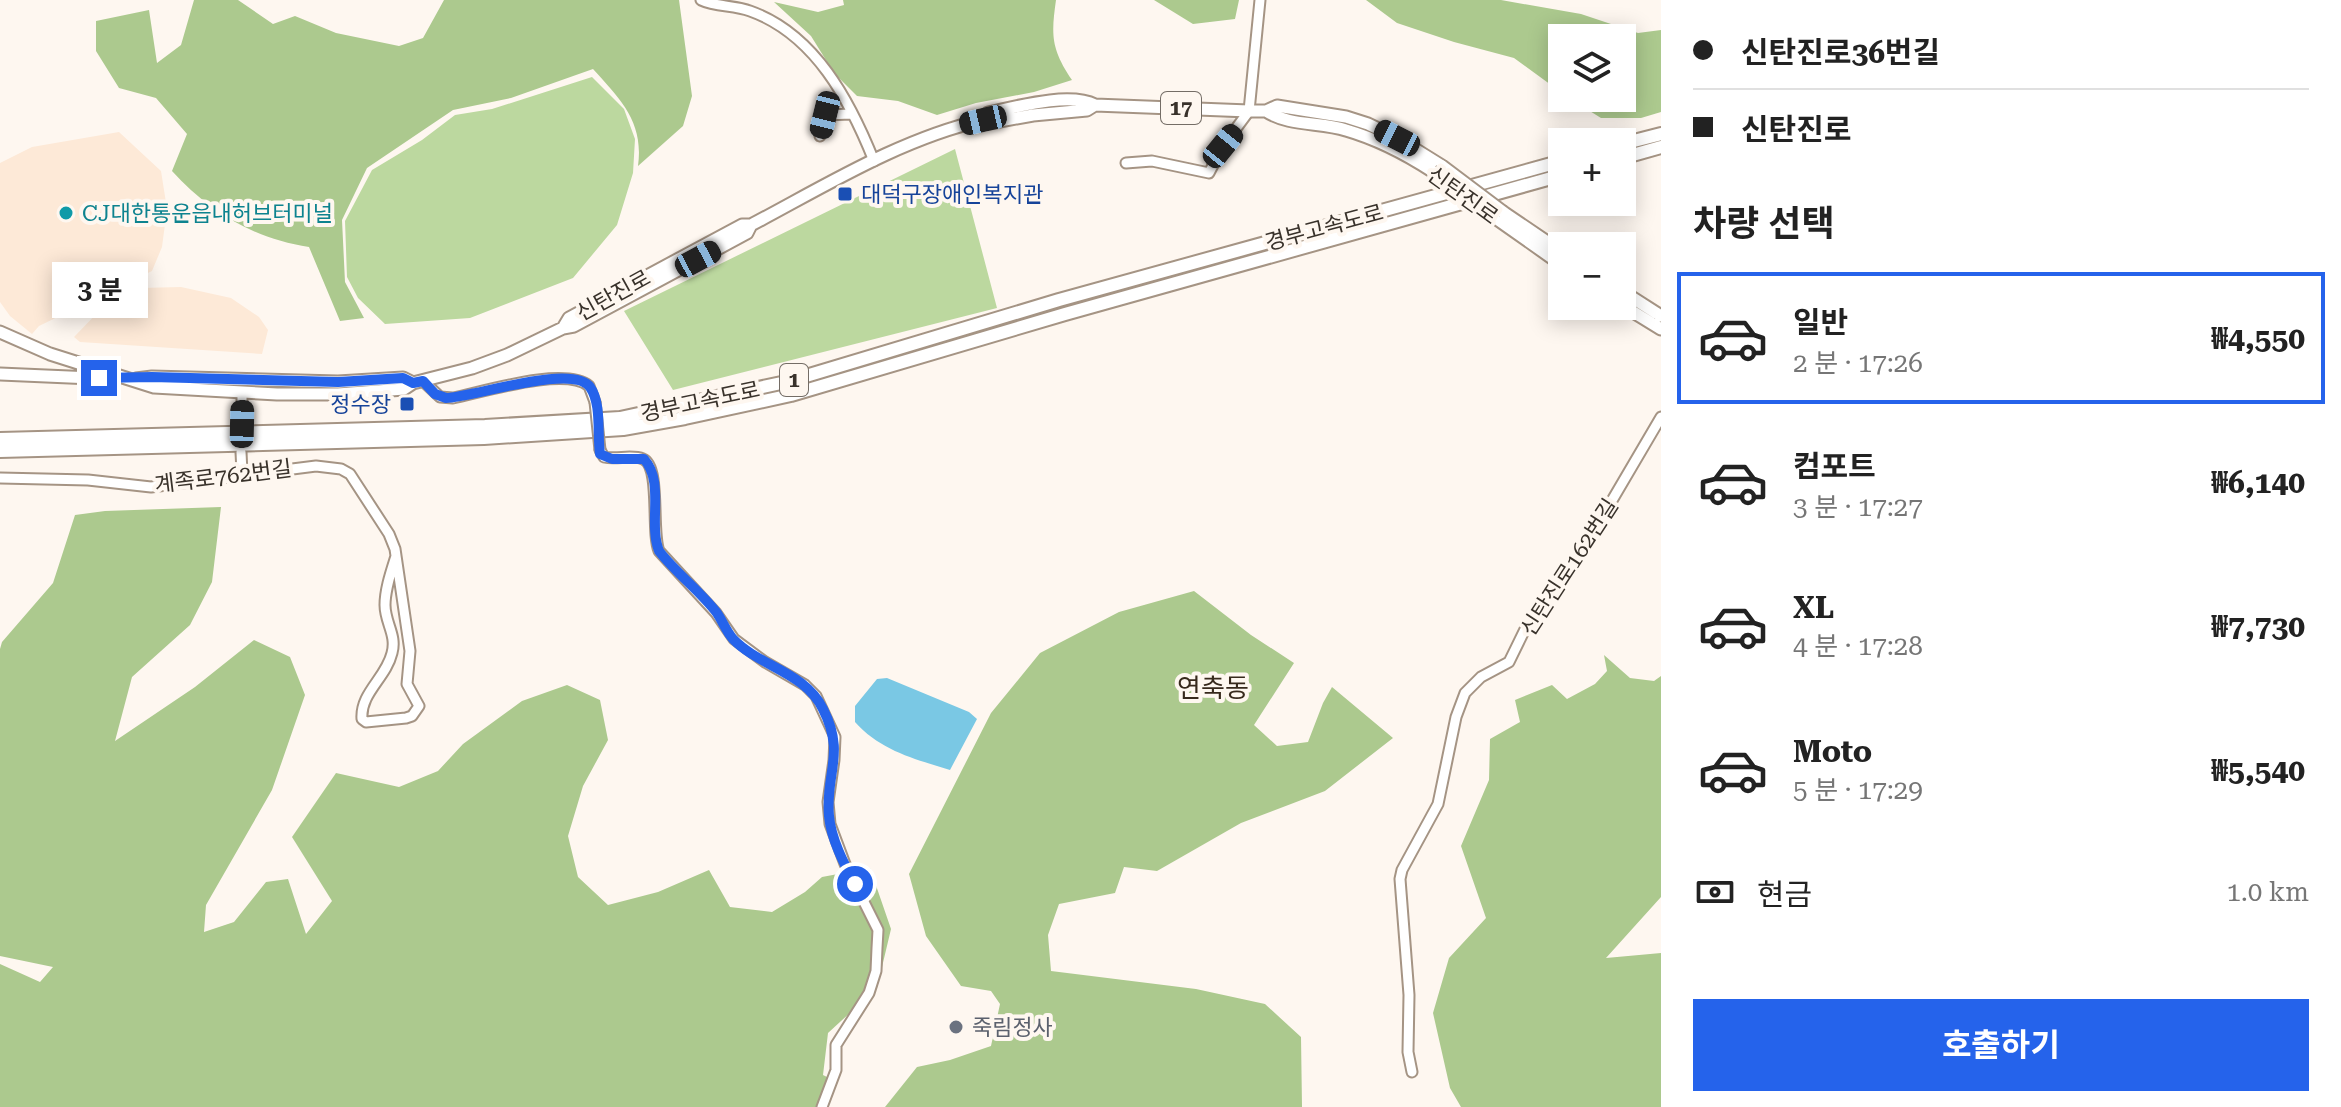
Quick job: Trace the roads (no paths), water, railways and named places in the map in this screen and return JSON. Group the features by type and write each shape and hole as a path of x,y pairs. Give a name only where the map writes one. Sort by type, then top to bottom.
{"highway":[{"path":"1636,140 1661,134"},
{"path":"1636,154 1661,147"},
{"name":"경부고속도로","path":"0,439 485,426 620,418 786,382 1059,300 1548,165"},
{"name":"경부고속도로","path":"0,451 484,438 623,429 669,421 791,395 1065,314 1548,179"}],"main road":[{"name":"신탄진로","path":"128,379 154,387 242,392 338,394 404,389 418,382 472,368 563,328 569,318 742,225 751,225 917,141 983,120 988,113 1030,104 1085,100 1095,105 1266,111 1276,118 1346,129 1437,168 1548,254"},
{"name":"신탄진로","path":"1499,214 1548,244"},
{"path":"1636,300 1661,316"},
{"path":"1636,314 1661,329"},
{"path":"0,333 50,354 128,379"},
{"path":"0,363 13,375"},
{"name":"신탄진로","path":"0,374 338,382 403,378 418,382"}],"street":[{"path":"701,0 748,10 798,38 840,89 851,114 860,125 874,161"},
{"path":"1126,163 1152,161 1209,173 1223,146 1249,111 1260,0"},
{"path":"820,136 825,115 851,114"},
{"path":"418,382 446,398 530,382 576,379 589,386 595,402 600,450 604,457 635,457 649,463 654,487 655,541 659,551 716,613 734,639 765,662 805,685 820,704 835,737 828,802 830,824 845,864 878,930 876,971 869,993 836,1045 836,1070 822,1107"},
{"path":"242,392 242,424"},
{"name":"신탄진로162번길","path":"1412,1072 1408,1052 1409,995 1400,879 1438,804 1459,704 1472,684 1509,662 1531,617 1570,572 1661,417"},
{"path":"241,452 242,473"},
{"name":"계족로762번길","path":"0,478 88,480 151,487 316,466 341,469 350,474 389,534 396,556 410,651 407,684 419,706 412,716 406,718 366,722 362,719 362,705 387,667 393,651 395,636 385,607 396,556"}],"water":[{"path":"887,678 969,712 977,719 950,770 887,747 855,722 855,706 877,679"}],"place":[{"name":"대덕구장애인복지관","path":"845,194"},
{"name":"CJ대한통운읍내허브터미널","path":"66,213"},
{"name":"정수장","path":"407,404"},
{"name":"죽림정사","path":"956,1027"}],"district":[{"name":"연축동","path":"1213,688"}]}
